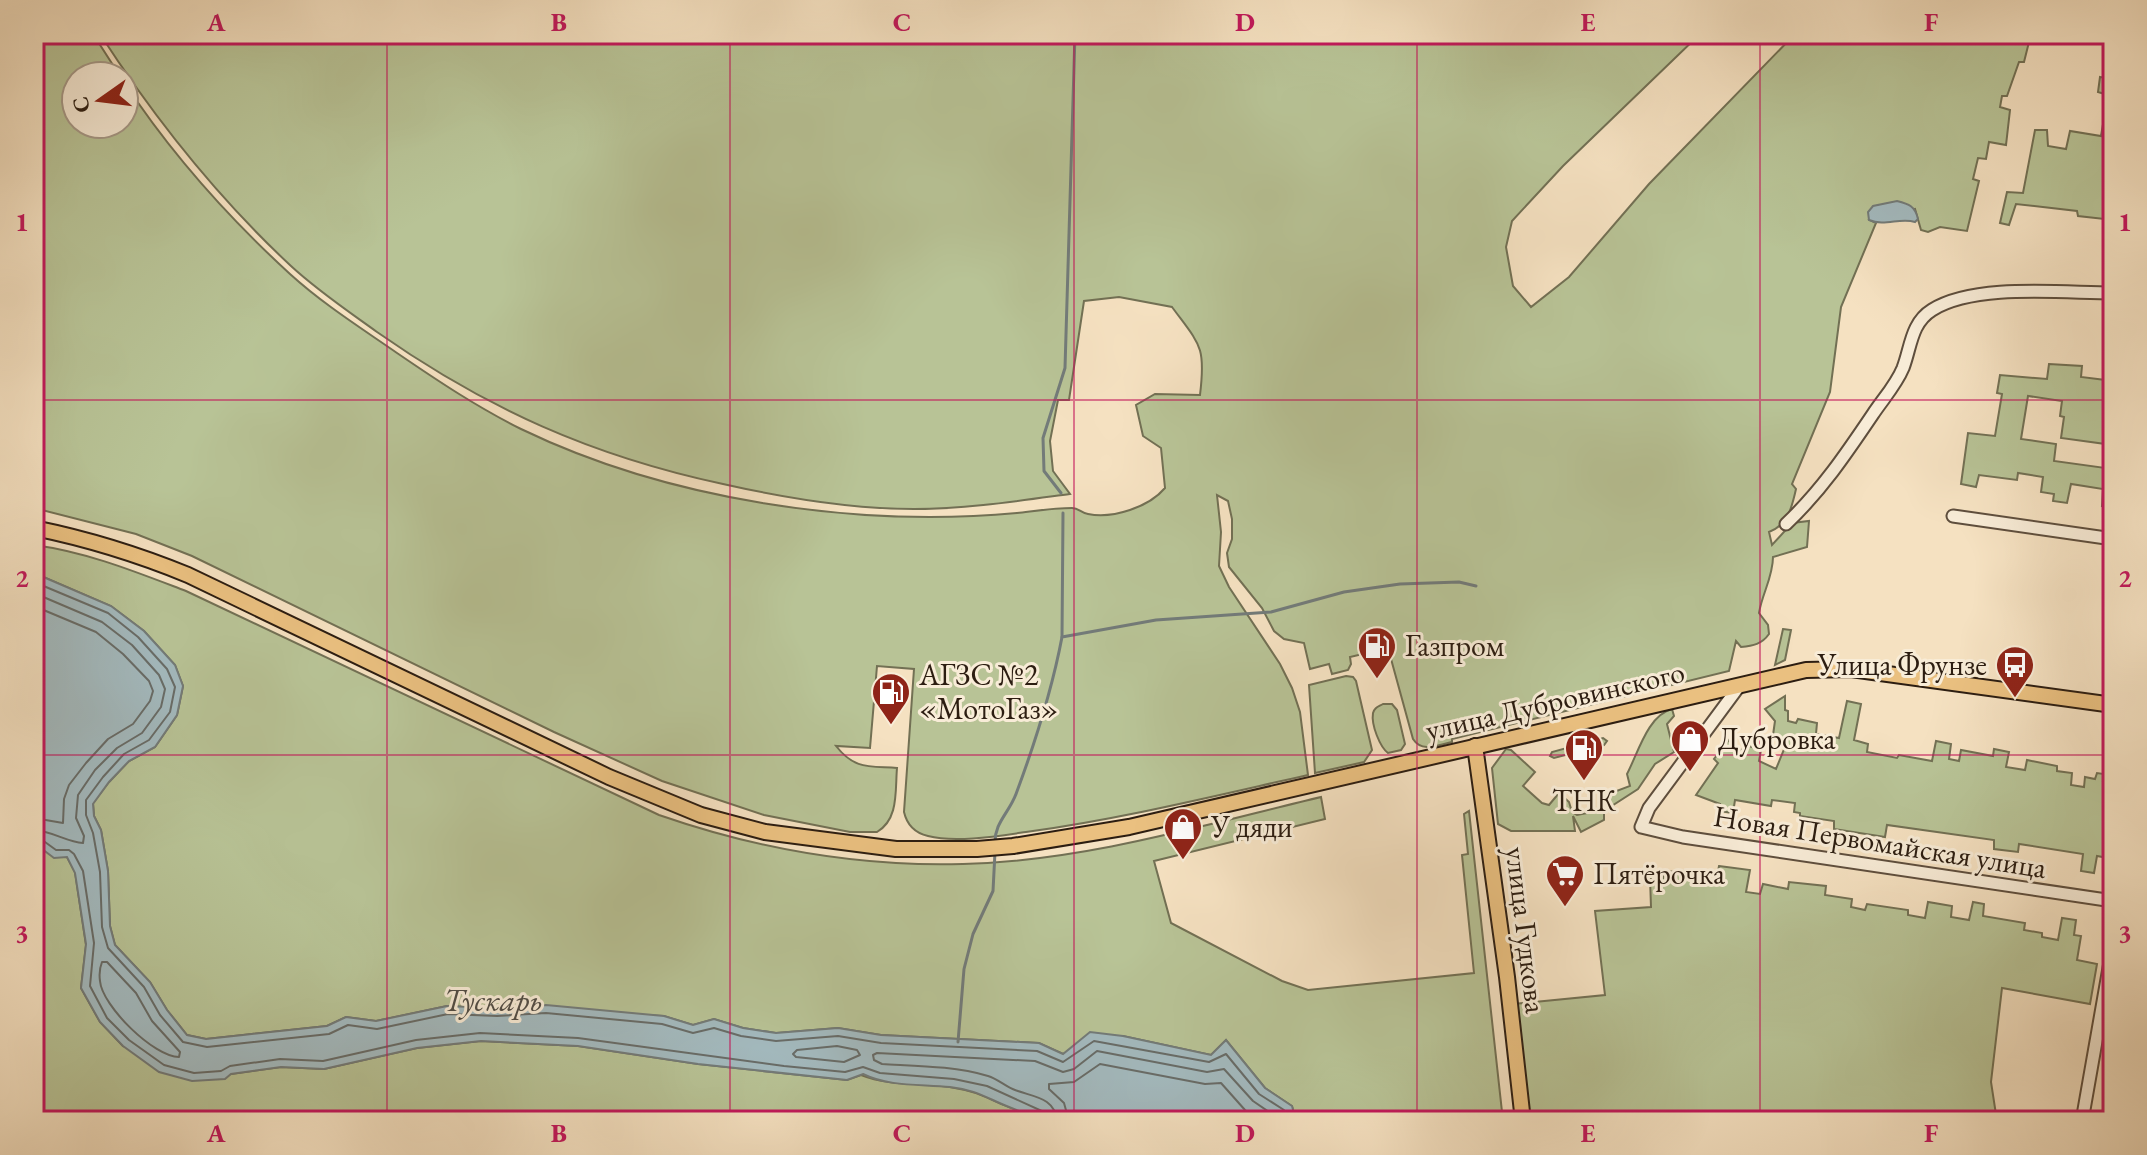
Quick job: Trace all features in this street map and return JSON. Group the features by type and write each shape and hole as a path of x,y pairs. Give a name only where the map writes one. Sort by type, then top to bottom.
{"main road":[{"name":"улица Дубровинского","path":"34,528 130,551 188,575 609,777 701,815 765,832 896,849 1013,846 1164,819 1806,670 1851,669 2113,705"},
{"name":"улица Гудкова","path":"1475,746 1523,1121"}],"street":[{"path":"1786,524 1837,470 1897,380 1916,327 1934,308 1985,294 2113,293"},
{"path":"1953,516 2113,539"},
{"name":"Новая Первомайская улица","path":"1740,684 1649,808 1641,827 1683,837 2113,901"},
{"path":"2082,1121 2113,945"}],"green space":[{"path":"34,34 93,34 110,60 60,60 60,140 140,140 140,104 201,183 290,274 329,306 397,353 505,421 578,454 700,491 828,512 955,517 1072,508 1088,514 1108,515 1140,506 1158,495 1165,488 1161,448 1143,436 1136,405 1155,394 1200,395 1202,379 1199,347 1172,307 1119,297 1084,301 1069,400 1058,400 1050,441 1053,471 1070,494 934,509 890,508 794,498 675,473 585,444 500,407 418,359 322,292 238,213 165,127 140,92 140,60 118,60 100,34 1700,34 1563,166 1512,221 1506,247 1513,286 1531,307 1569,277 1649,184 1795,34 2031,34 2024,62 2019,62 2007,96 2002,96 2000,107 2010,110 2006,145 1989,142 1986,159 1978,158 1973,179 1979,181 1967,231 1940,227 1928,232 1921,230 1915,209 1870,220 1876,223 1841,307 1830,392 1792,484 1796,489 1788,515 1781,525 1769,532 1772,545 1792,523 1809,521 1807,547 1773,557 1759,613 1768,625 1769,634 1749,646 1741,647 1736,641 1729,671 1452,739 1452,742 1441,745 1421,746 1413,739 1388,648 1350,657 1348,670 1332,674 1329,664 1310,669 1304,643 1284,639 1274,631 1262,608 1229,567 1227,553 1232,539 1232,519 1228,501 1217,495 1221,532 1219,566 1292,688 1300,712 1308,775 1097,821 951,839 919,833 905,817 914,669 877,666 870,748 836,746 856,763 897,768 894,804 889,820 877,832 850,832 764,815 662,781 554,732 192,556 136,534 34,508"},
{"path":"2100,77 2113,79 2113,220 2078,216 2077,211 2016,204 2009,225 2000,223 2007,192 2023,193 2035,130 2047,130 2048,146 2066,149 2070,131 2101,136 2108,95 2098,92"},
{"path":"2049,364 2082,366 2081,377 2113,381 2113,445 2061,438 2064,417 2060,416 2062,401 2028,396 2021,439 2056,444 2054,461 2113,469 2113,507 2102,506 2103,489 2071,484 2067,503 2053,501 2054,494 2041,492 2043,477 2018,473 2017,480 1979,475 1976,487 1961,484 1968,433 1995,436 2002,394 1997,393 2000,375 2047,379"},
{"path":"34,545 92,558 186,591 659,815 771,846 885,862 963,864 1008,861 1144,840 1321,797 1325,819 1154,861 1171,923 1282,981 1308,990 1474,973 1462,855 1468,854 1464,814 1469,811 1503,1121 1296,1121 1292,1106 1265,1088 1226,1040 1211,1055 1123,1036 1063,1054 1039,1043 881,1035 838,1028 776,1033 714,1019 693,1025 664,1016 447,1006 376,1021 346,1017 327,1026 206,1039 187,1035 150,982 115,945 110,926 108,871 93,803 129,761 155,747 177,715 183,686 175,665 144,631 111,606 34,573"},
{"path":"1783,629 1791,630 1785,660 1775,665"},
{"path":"1346,676 1356,681 1372,750 1364,762 1315,773 1309,685"},
{"path":"1785,696 1788,721 1796,723 1798,719 1817,723 1816,734 1839,738 1847,701 1861,704 1854,740 1868,744 1867,752 1932,761 1936,741 1951,744 1949,759 1959,761 1961,750 1993,756 1994,749 2009,752 2006,767 2025,770 2027,760 2057,766 2057,771 2072,773 2071,785 2084,787 2085,777 2095,779 2097,773 2104,774 2103,781 2113,783 2113,859 2097,856 2094,873 2081,871 2083,854 2019,844 2018,852 1994,849 1994,840 1887,825 1885,837 1834,829 1834,821 1800,816 1800,813 1794,812 1795,803 1772,800 1771,806 1735,800 1733,813 1719,811 1720,804 1696,795 1718,763 1714,759 1729,740 1744,752 1749,746 1761,750 1759,761 1776,769 1787,742 1773,735 1775,721 1765,709"},
{"path":"1383,704 1392,704 1397,710 1405,744 1401,750 1388,753 1377,735 1373,713"},
{"path":"1672,709 1674,716 1667,724 1674,752 1655,764 1638,789 1604,811 1604,820 1581,832 1573,816 1575,831 1511,831 1498,824 1492,768 1506,749 1535,772 1523,786 1542,803 1549,805 1559,793 1577,815 1604,810 1606,795 1630,786 1627,774 1650,727"},
{"path":"1603,738 1607,741 1604,745 1554,758 1550,756 1552,752"},
{"path":"34,848 67,857 75,872 86,945 81,988 100,1022 123,1046 231,1074 281,1067 324,1069 417,1048 481,1041 578,1046 698,1064 847,1080 861,1075 884,1081 943,1086 978,1094 1044,1121 34,1121"},
{"path":"1719,866 1750,870 1746,892 1760,894 1763,884 1788,889 1789,882 1826,886 1825,895 1852,899 1851,907 1865,910 1867,904 1908,910 1908,915 1925,918 1928,902 1952,906 1951,917 1969,920 1973,902 1984,904 1983,916 2025,923 2024,930 2058,940 2062,918 2076,920 2074,935 2081,936 2077,960 2097,964 2090,1004 2002,988 1991,1082 1997,1121 1530,1121 1514,1004 1605,995 1595,911 1651,907 1650,878 1663,878 1664,872 1696,870 1697,881 1716,881"},
{"path":"2113,1039 2113,1115 2103,1113"}],"water":[{"path":"1897,201 1913,208 1918,219 1915,222 1881,223 1869,220 1868,212 1873,206"},
{"path":"34,573 111,606 144,631 175,665 183,686 177,715 155,747 129,761 93,804 108,871 110,926 115,945 150,982 187,1035 206,1039 327,1026 346,1017 376,1021 447,1006 496,1008 546,1005 664,1016 693,1025 714,1019 776,1033 838,1028 881,1035 1039,1043 1063,1054 1090,1032 1211,1055 1226,1040 1265,1088 1292,1106 1296,1121 1044,1121 967,1090 894,1083 863,1074 847,1080 698,1064 578,1046 481,1041 417,1048 324,1069 281,1067 231,1074 225,1079 192,1081 159,1072 123,1046 100,1022 81,988 86,944 75,873 67,857 54,858 42,849 34,848"}],"waterway":[{"path":"1061,493 1044,471 1043,438 1065,368 1075,34"},
{"path":"1062,637 1063,513"},
{"path":"995,844 999,824 1016,794 1036,736 1062,637 1156,620 1271,612 1344,592 1400,584 1459,582 1476,586"},
{"path":"958,1042 964,969 973,934 993,891 995,852"}],"place":[{"name":"Газпром","path":"1377,680"},
{"name":"Улица Фрунзе","path":"2015,699"},
{"name":"АГЗС №2 «МотоГаз»","path":"891,726"},
{"name":"Дубровка","path":"1690,773"},
{"name":"ТНК","path":"1584,782"},
{"name":"У дяди","path":"1183,861"},
{"name":"Пятёрочка","path":"1565,908"}],"water label":[{"name":"Тускарь","path":"493,1000"}]}
